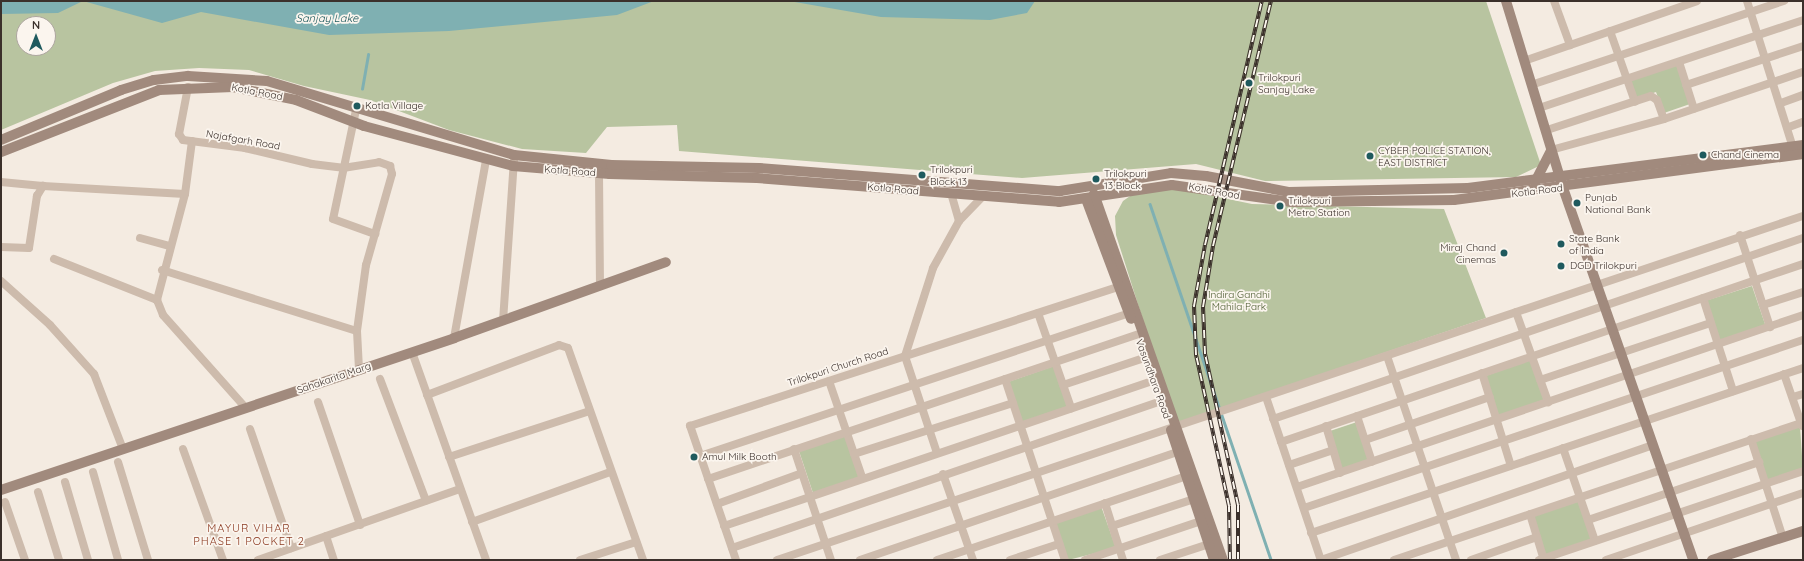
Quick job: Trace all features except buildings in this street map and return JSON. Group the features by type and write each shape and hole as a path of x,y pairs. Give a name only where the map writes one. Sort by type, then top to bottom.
{"main road":[{"path":"1506,1 1531,85 1547,130 1551,150 1561,183 1669,490 1683,534 1694,560"},
{"name":"Kotla Road","path":"1,140 121,90 154,80 188,76 267,81 356,110 514,155 611,165 758,168 1060,191 1089,188 1171,173 1309,193 1468,188 1535,182 1561,183"},
{"name":"Kotla Road","path":"1,152 127,100 160,90 188,87 233,86 267,92 352,121 486,160 513,166 599,173 757,178 1059,202 1098,198 1172,184 1292,202 1454,200 1561,183 1798,150"},
{"path":"1535,182 1551,150"},
{"path":"1089,188 1098,198"},
{"path":"1086,199 1089,188"},
{"name":"Vasundhara Road","path":"1098,198 1129,313 1160,401 1174,426 1178,452 1214,560"},
{"name":"Vasundhara Road","path":"1086,199 1122,286 1223,560"},
{"name":"Sahakarita Marg","path":"1,490 504,321 666,262"},
{"path":"1712,560 1803,531"}],"street":[{"path":"1554,1 1570,45"},
{"path":"1524,61 1610,31 1683,3 1697,1"},
{"path":"1747,1 1788,127 1798,150"},
{"path":"1531,85 1784,1"},
{"path":"1539,108 1803,20"},
{"path":"1610,31 1635,102"},
{"path":"1686,85 1803,46"},
{"path":"1678,62 1694,109"},
{"path":"1551,150 1664,119 1803,72"},
{"path":"188,87 179,134 183,140 192,141"},
{"path":"1781,103 1803,95"},
{"path":"1547,130 1655,96 1664,119"},
{"path":"356,110 352,121 333,219 375,234 357,331 359,369"},
{"path":"1788,127 1803,122"},
{"name":"Najafgarh Road","path":"157,300 162,270 185,194 192,141 343,168 379,162 390,166 392,174 375,234"},
{"path":"504,321 514,155"},
{"path":"454,338 486,160"},
{"path":"599,173 600,285"},
{"path":"1,182 43,186 185,194"},
{"path":"1,246 29,248 37,196 43,186"},
{"path":"951,193 959,221"},
{"path":"937,453 920,408 905,356 931,275 959,221 982,197"},
{"path":"777,560 1216,412 1266,397 1516,312 1596,283 1740,235 1803,216"},
{"path":"1740,235 1770,327"},
{"path":"140,238 169,246"},
{"path":"1273,419 1523,334 1603,304 1747,258 1803,238"},
{"path":"54,258 157,300 163,315 246,408"},
{"path":"1281,442 1803,264"},
{"path":"162,270 357,331"},
{"path":"1,281 50,325 94,374 123,449"},
{"name":"Trilokpuri Church Road","path":"736,560 690,426 1122,286"},
{"path":"1763,305 1803,292"},
{"path":"1702,298 1732,391"},
{"path":"1516,312 1548,402"},
{"path":"1038,313 1071,408"},
{"path":"700,456 1129,313"},
{"path":"1297,488 1803,315"},
{"path":"1540,380 1710,323"},
{"path":"708,479 1137,335"},
{"path":"1304,508 1803,340"},
{"path":"427,395 563,345 568,348 610,472 643,560"},
{"path":"412,352 486,560"},
{"path":"1387,356 1456,560"},
{"path":"1062,385 1144,358"},
{"path":"1311,533 1803,368"},
{"path":"1482,373 1511,466"},
{"path":"1394,560 1411,557 1450,541 1661,468 1802,424 1784,374"},
{"path":"380,379 426,501"},
{"path":"1005,379 1065,560"},
{"path":"829,381 862,477"},
{"path":"724,526 862,477 1153,381"},
{"path":"1793,397 1803,394"},
{"path":"1266,397 1321,560 1653,445"},
{"path":"1364,440 1490,397"},
{"path":"732,548 943,474 1160,401"},
{"path":"318,402 360,525"},
{"path":"854,454 1013,403"},
{"path":"449,456 590,410"},
{"path":"1357,416 1372,462"},
{"path":"1326,426 1340,473"},
{"path":"250,429 291,548"},
{"path":"1751,439 1783,538"},
{"path":"1563,448 1595,541"},
{"path":"183,449 223,560"},
{"path":"794,449 831,560"},
{"path":"1289,465 1333,450"},
{"path":"860,560 1178,452"},
{"path":"118,462 148,560"},
{"path":"1588,520 1669,490 1758,462"},
{"path":"1530,514 1542,559 1803,471"},
{"path":"93,472 118,560"},
{"path":"472,522 610,472"},
{"path":"717,504 802,473"},
{"path":"943,474 973,560"},
{"path":"937,560 1186,476"},
{"path":"65,482 88,560"},
{"path":"259,560 460,489"},
{"path":"38,492 59,560"},
{"path":"1606,560 1803,493"},
{"path":"1112,526 1194,499"},
{"path":"5,502 25,560"},
{"path":"1104,503 1123,560"},
{"path":"1085,560 1201,521"},
{"path":"326,536 334,560"},
{"path":"1471,560 1537,537"},
{"path":"580,560 636,542"},
{"path":"1010,560 1059,544"},
{"path":"1160,560 1209,544"}],"green space":[{"path":"1,1 1486,1 1541,165 1516,177 1265,181 1196,164 1022,178 679,151 677,125 607,127 586,153 522,149 449,130 370,100 304,86 249,70 199,68 155,71 113,83 1,130"},
{"path":"1677,65 1690,104 1664,113 1656,92 1636,99 1630,81"},
{"name":"Indira Gandhi Mahila Park","path":"1175,188 1252,204 1444,209 1486,318 1176,424 1116,235 1115,216 1123,201 1133,194"},
{"path":"1752,286 1766,327 1719,343 1705,301"},
{"path":"1531,360 1546,402 1499,417 1485,376"},
{"path":"1054,366 1069,407 1021,423 1008,382"},
{"path":"1357,422 1369,460 1342,469 1330,431"},
{"path":"1800,426 1803,471 1767,483 1753,441"},
{"path":"846,436 860,477 813,493 799,451"},
{"path":"1579,500 1593,541 1546,557 1532,516"},
{"path":"1101,506 1116,548 1068,560 1055,522"}],"water":[{"path":"1,1 83,1 58,13 1,14"},
{"name":"Sanjay Lake","path":"83,1 654,1 617,15 449,31 329,35 201,12 162,23"},
{"path":"789,1 1035,1 1027,13 990,20 881,17"}],"waterway":[{"path":"362,89 368,55"},
{"path":"1150,204 1271,560"}],"railway":[{"path":"1230,560 1229,506 1196,355 1194,306 1205,245 1262,1"},
{"path":"1238,560 1238,505 1205,354 1203,307 1213,246 1271,1"}],"place":[{"name":"Trilokpuri Sanjay Lake","path":"1249,83"},
{"name":"Kotla Village","path":"357,106"},
{"name":"Chand Cinema","path":"1703,155"},
{"name":"CYBER POLICE STATION, EAST DISTRICT","path":"1370,156"},
{"name":"Trilokpuri Block 13","path":"922,175"},
{"name":"Trilokpuri 13 Block","path":"1096,179"},
{"name":"Punjab National Bank","path":"1577,203"},
{"name":"Trilokpuri Metro Station","path":"1280,206"},
{"name":"State Bank of India","path":"1561,244"},
{"name":"Miraj Chand Cinemas","path":"1504,253"},
{"name":"DGD Trilokpuri","path":"1561,266"},
{"name":"Amul Milk Booth","path":"694,457"}],"district":[{"name":"MAYUR VIHAR PHASE 1 POCKET 2","path":"249,535"}]}
